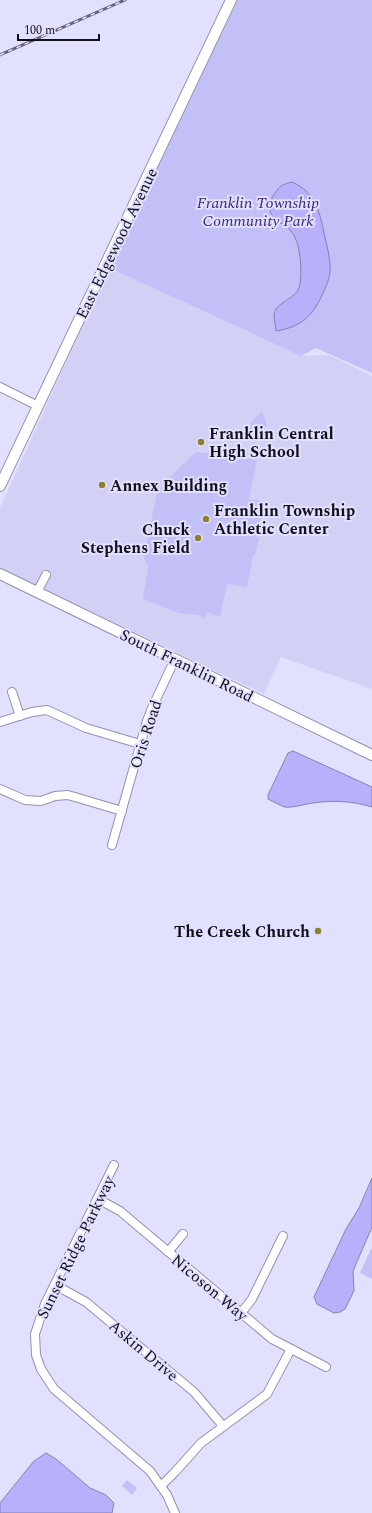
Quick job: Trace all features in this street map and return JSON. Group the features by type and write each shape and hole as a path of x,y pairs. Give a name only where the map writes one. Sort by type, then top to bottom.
{"main road":[{"name":"East Edgewood Avenue","path":"0,486 231,0"},
{"name":"South Franklin Road","path":"1,575 372,755"}],"street":[{"path":"0,387 38,406"},
{"path":"37,592 46,574"},
{"name":"Oris Road","path":"112,845 140,744 152,708 175,659"},
{"path":"12,692 20,716"},
{"path":"0,722 38,710 48,710 82,727 140,744"},
{"path":"0,789 25,800 41,801 61,795 68,795 122,811"},
{"name":"Sunset Ridge Parkway","path":"114,1165 41,1314 35,1334 35,1349 40,1369 54,1389 150,1472 167,1495 175,1513"},
{"name":"Nicoson Way","path":"98,1199 120,1211 272,1339 326,1367"},
{"path":"168,1252 183,1234"},
{"path":"241,1313 252,1299 283,1236"},
{"name":"Askin Drive","path":"55,1285 86,1302 194,1392 223,1426"},
{"path":"161,1486 196,1447 267,1394 291,1349"}],"shaded area":[{"path":"292,182 306,191 315,203 318,210 330,263 330,273 324,291 310,314 292,327 276,331 274,318 275,312 280,305 298,290 301,279 301,265 295,237 289,229 274,218 271,214 270,206 272,197 278,189 282,185"},
{"name":"Franklin Central High School","path":"109,268 301,356 329,355 372,376 372,689 281,657 264,694 0,568 0,508"},
{"path":"293,751 372,787 372,807 358,803 335,801 285,807 268,799 268,795 288,753"},
{"path":"372,1178 372,1227 353,1271 354,1290 351,1297 345,1309 334,1313 317,1304 314,1297 346,1229 359,1208"},
{"path":"46,1453 56,1459 90,1488 106,1495 114,1503 112,1513 0,1513 0,1503 34,1461"}],"green space":[{"name":"Franklin Township Community Park","path":"237,0 372,0 372,373 316,348 301,356 105,266"},
{"path":"262,411 267,425 263,431 249,431 252,421"},
{"name":"Franklin Township Athletic Center","path":"196,452 257,460 249,499 264,501 256,537 259,538 255,555 253,555 247,587 227,584 220,617 207,612 204,618 198,615 179,613 143,599 148,566 144,559 156,496 166,481"},
{"path":"372,1247 372,1279 360,1273"},
{"path":"127,1480 137,1488 132,1495 122,1486"}],"railway":[{"path":"0,55 125,0"}],"place":[{"name":"Franklin Central High School","path":"201,442"},
{"name":"Annex Building","path":"102,485"},
{"name":"Franklin Township Athletic Center","path":"206,519"},
{"name":"Chuck Stephens Field","path":"198,538"},
{"name":"The Creek Church","path":"318,931"}]}
